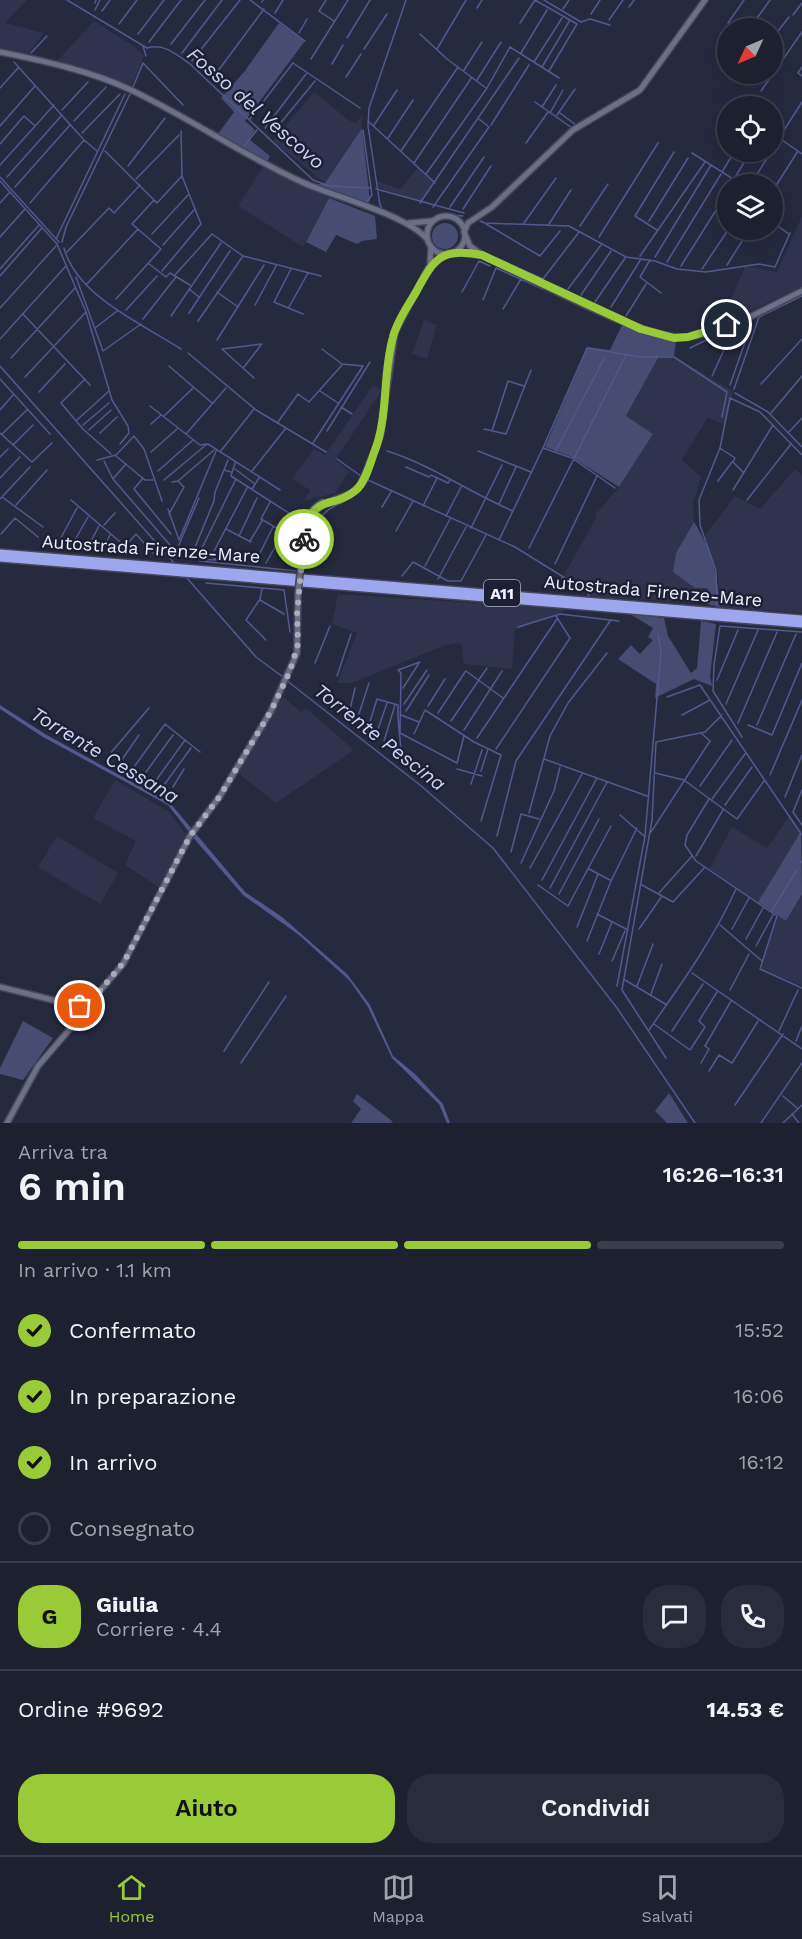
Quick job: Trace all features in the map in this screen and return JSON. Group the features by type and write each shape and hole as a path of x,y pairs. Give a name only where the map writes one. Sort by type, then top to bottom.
{"highway":[{"name":"Autostrada Firenze-Mare","path":"0,553 802,624"},
{"name":"Autostrada Firenze-Mare","path":"0,558 166,569"},
{"name":"Autostrada Firenze-Mare","path":"202,572 802,619"}],"main road":[{"path":"7,1123 38,1066 67,1029 78,1010 93,1002 124,962 192,833 220,796 271,711 298,644 298,593 301,563 306,529 311,514 324,504 357,490 374,454 383,420 393,336 429,267 461,245 468,223 488,211 578,127 640,90 705,0"},
{"path":"0,52 76,70 130,89 266,165 404,223 437,251 482,255"},
{"path":"404,223 421,224 445,216 456,219 477,218"},
{"path":"456,219 470,246 482,255 641,329 674,338 711,332 802,291"},
{"path":"429,267 428,229 433,221"},
{"path":"0,987 78,1010"}],"shaded area":[{"path":"0,0 27,0 5,23 44,33 28,54 0,47"},
{"path":"94,21 135,47 144,56 131,87 56,62"},
{"path":"279,23 305,41 245,121 255,130 249,139 270,156 267,162 218,134 234,112 221,98 244,72"},
{"path":"314,92 350,121 356,123 362,115 362,128 325,183 273,141"},
{"path":"362,128 370,201 365,206 315,185 325,183"},
{"path":"263,167 329,198 303,247 238,206"},
{"path":"418,168 434,184 420,202 377,187 376,181 400,189"},
{"path":"329,198 375,216 377,239 357,244 336,235 326,252 306,242"},
{"path":"802,216 802,287 721,324 745,266 777,272"},
{"path":"445,223 455,226 458,236 455,246 445,249 435,246 432,236 435,226"},
{"path":"625,319 676,341 674,356 659,356 626,416 653,434 619,487 570,456 545,447 588,347 610,350"},
{"path":"424,320 437,325 427,359 412,354"},
{"path":"659,355 674,356 733,391 726,426 708,417 682,460 701,477 693,503 694,522 676,553 674,572 708,588 707,604 590,596 590,591 564,575 596,518 595,515 619,487 653,434 626,417"},
{"path":"373,385 382,390 335,460 349,471 335,493 304,501 310,490 292,479 314,449 325,455"},
{"path":"795,469 802,475 802,613 720,607 718,575 704,537 735,496 760,509"},
{"path":"694,522 713,563 720,607 707,604 708,588 695,588 673,572 676,553"},
{"path":"338,594 569,609 515,630 512,669 464,664 461,643 443,646 352,683 337,683 357,633 332,624"},
{"path":"630,614 664,618 668,636 691,673 697,668 701,621 716,624 710,676 712,686 694,679 655,698 656,684 618,659 631,645 640,654 653,640 648,637 653,628"},
{"path":"283,697 301,712 306,708 354,750 276,803 238,773"},
{"path":"0,705 45,734 170,803 245,892 282,917 347,974 370,1005 393,1056 415,1074 443,1104 450,1123 447,1123 439,1104 392,1058 368,1007 350,981 299,935 243,895 168,805 43,737 0,709"},
{"path":"115,780 169,812 187,836 160,888 125,865 136,841 93,818"},
{"path":"790,815 801,831 758,902 709,869 732,827 767,848"},
{"path":"801,831 802,894 786,921 758,902"},
{"path":"57,836 118,873 100,904 38,867"},
{"path":"802,894 802,986 761,968 778,916 786,921"},
{"path":"23,1021 53,1038 23,1080 0,1074 0,1068"},
{"path":"669,1093 688,1123 667,1123 655,1111"},
{"path":"357,1094 393,1123 351,1123 361,1109 353,1101"}],"waterway":[{"name":"Fosso del Vescovo","path":"67,0 147,48 159,47 175,53 190,64 313,180 329,186 370,188"},
{"path":"95,10 100,0"},
{"path":"102,11 110,0"},
{"path":"119,24 137,0"},
{"path":"138,34 164,0"},
{"path":"149,42 181,0"},
{"path":"171,44 205,0"},
{"path":"182,53 222,0"},
{"path":"192,61 240,0"},
{"path":"250,0 305,41"},
{"path":"275,13 283,0"},
{"path":"326,0 319,11 334,21"},
{"path":"311,59 348,0"},
{"path":"347,38 370,0"},
{"path":"383,210 380,205 368,126 369,108 406,0"},
{"path":"437,49 466,0"},
{"path":"477,8 482,0"},
{"path":"535,0 577,24 549,71"},
{"path":"520,23 535,0"},
{"path":"544,0 581,22 590,19 610,25"},
{"path":"563,9 569,0"},
{"path":"591,14 600,0"},
{"path":"609,20 623,0"},
{"path":"629,7 634,0"},
{"path":"731,18 744,0"},
{"path":"757,18 770,0"},
{"path":"793,15 802,3"},
{"path":"215,75 264,9"},
{"path":"521,53 547,10"},
{"path":"364,49 387,14"},
{"path":"783,25 789,17"},
{"path":"534,62 562,18"},
{"path":"299,33 307,19"},
{"path":"542,67 570,20"},
{"path":"761,91 802,32"},
{"path":"420,34 447,59 486,88"},
{"path":"31,53 47,36"},
{"path":"464,70 482,42"},
{"path":"477,80 501,42"},
{"path":"332,64 343,45"},
{"name":"Fosso del Vescovo","path":"143,46 146,56"},
{"path":"426,174 487,88 510,47 559,78"},
{"path":"346,77 361,54"},
{"path":"420,203 519,58"},
{"path":"14,62 84,140 97,151"},
{"path":"143,63 183,105"},
{"path":"133,87 143,63"},
{"path":"250,119 293,63 360,108"},
{"path":"491,125 529,65"},
{"path":"401,151 458,67"},
{"path":"802,67 798,73 802,76"},
{"path":"0,88 18,68"},
{"path":"265,128 306,74"},
{"path":"414,163 472,77"},
{"path":"276,134 274,131 315,81"},
{"path":"62,110 88,82"},
{"path":"542,107 556,85"},
{"path":"0,126 35,86"},
{"path":"74,121 106,87"},
{"path":"557,115 575,89"},
{"path":"374,125 397,90"},
{"path":"550,113 563,90"},
{"path":"82,133 120,94"},
{"path":"56,239 125,94"},
{"path":"62,242 66,227 130,94"},
{"path":"388,138 413,100"},
{"path":"535,102 572,128"},
{"path":"783,132 802,102"},
{"path":"0,165 54,105"},
{"path":"526,143 548,112"},
{"path":"560,113 576,125"},
{"path":"7,177 62,115"},
{"path":"0,144 24,116 34,125"},
{"path":"128,166 165,118"},
{"path":"433,207 489,127 479,119"},
{"path":"369,122 435,183"},
{"path":"15,187 70,125"},
{"path":"244,146 257,130"},
{"path":"363,130 372,195 365,204"},
{"path":"162,271 201,224 182,176 181,131"},
{"path":"136,179 179,135"},
{"path":"30,203 84,140"},
{"path":"783,141 802,154"},
{"path":"599,237 658,143"},
{"path":"105,151 157,203 181,177"},
{"path":"783,175 798,151"},
{"path":"657,230 635,216 674,152"},
{"path":"692,153 725,174"},
{"path":"450,207 484,157"},
{"path":"649,221 688,158"},
{"path":"640,256 705,162"},
{"path":"722,172 728,162"},
{"path":"737,174 744,162"},
{"path":"757,174 765,162"},
{"path":"655,257 711,165"},
{"path":"463,209 491,166"},
{"path":"0,177 59,242"},
{"path":"524,223 556,178"},
{"path":"0,181 57,244 86,312 112,400 128,426 129,433 120,444"},
{"path":"667,262 717,181"},
{"path":"580,226 608,184"},
{"path":"67,252 109,208 114,213 140,185"},
{"name":"Fosso del Vescovo","path":"376,189 464,213"},
{"path":"549,224 571,190"},
{"path":"0,203 9,193"},
{"path":"152,234 188,195"},
{"path":"116,299 161,249 132,224 154,200"},
{"path":"0,237 25,209"},
{"path":"681,266 717,209"},
{"path":"163,245 194,210"},
{"path":"432,218 443,214 463,216"},
{"name":"Fosso del Vescovo","path":"480,221 569,226 626,257 655,261 677,269 706,272 759,264 775,267 790,233"},
{"path":"486,224 540,256 560,231"},
{"path":"0,269 39,225"},
{"path":"0,276 42,228"},
{"path":"86,285 138,229"},
{"path":"783,230 789,234"},
{"path":"496,258 543,279 579,232"},
{"path":"174,276 212,234 243,256 321,276"},
{"path":"702,269 721,240"},
{"path":"727,265 743,240"},
{"path":"171,316 221,243"},
{"path":"568,289 601,245"},
{"path":"0,308 56,246"},
{"path":"64,248 71,265 96,294 112,307 181,349"},
{"path":"189,313 230,251"},
{"path":"581,295 611,251"},
{"path":"198,321 243,256"},
{"path":"595,302 625,258"},
{"path":"611,307 641,259"},
{"path":"650,260 640,277 661,293"},
{"path":"462,292 479,261 490,266"},
{"path":"149,264 166,277 170,273 190,285"},
{"path":"217,340 264,265"},
{"path":"0,339 66,266"},
{"path":"255,305 276,266"},
{"path":"496,268 543,289"},
{"path":"483,300 496,268"},
{"path":"291,269 274,302 303,314"},
{"path":"289,307 308,273"},
{"path":"126,310 157,276"},
{"path":"76,277 103,351 141,324"},
{"path":"143,319 176,277"},
{"path":"503,309 521,279"},
{"path":"626,316 646,284"},
{"path":"11,358 75,288"},
{"path":"189,289 199,297"},
{"path":"217,292 238,307"},
{"path":"734,389 759,317 802,296"},
{"path":"95,328 117,311"},
{"path":"25,377 86,312"},
{"path":"23,314 90,385"},
{"path":"730,385 751,325 746,321"},
{"path":"690,348 733,327"},
{"path":"712,376 734,328"},
{"path":"761,384 802,339"},
{"path":"254,378 222,349 262,344"},
{"path":"244,367 261,345"},
{"path":"499,540 587,348 640,357 674,357 727,392 722,417"},
{"path":"313,443 363,366 342,364 322,349"},
{"path":"188,353 256,410 326,452"},
{"path":"529,548 626,355"},
{"path":"555,452 605,357"},
{"path":"327,431 370,362"},
{"path":"39,392 65,364"},
{"path":"278,422 298,394 309,402 342,365"},
{"name":"Torrente Pescina","path":"0,366 175,564"},
{"path":"169,366 212,403"},
{"path":"484,429 506,434 531,370"},
{"path":"771,413 802,376"},
{"path":"0,379 50,434"},
{"path":"85,379 61,403 83,429 111,454"},
{"path":"492,431 508,381 524,386"},
{"path":"164,416 193,388"},
{"path":"186,434 226,388"},
{"path":"77,420 109,391"},
{"path":"320,391 338,403"},
{"path":"735,393 768,412 802,447"},
{"path":"0,410 13,395"},
{"path":"717,605 716,571 700,525 699,500 720,448 730,398 760,412 802,455"},
{"path":"83,425 109,403"},
{"path":"150,406 200,445 208,444 280,490"},
{"path":"341,407 352,414"},
{"path":"220,452 254,409"},
{"path":"2,434 27,410"},
{"path":"89,430 111,410"},
{"path":"151,424 161,415"},
{"path":"100,433 117,417"},
{"path":"789,432 802,418"},
{"path":"13,445 33,425"},
{"path":"733,490 773,425"},
{"path":"252,471 286,428"},
{"path":"151,452 177,429"},
{"path":"0,433 32,462 52,443"},
{"path":"97,460 116,455 134,436 144,449 162,501"},
{"path":"158,471 193,440"},
{"path":"164,480 207,444"},
{"path":"747,500 791,444"},
{"path":"543,448 572,458 615,488"},
{"path":"720,448 735,458 733,462 743,472"},
{"path":"0,457 8,449"},
{"path":"178,481 214,450"},
{"path":"168,509 179,540 216,451"},
{"path":"387,451 435,471 513,511"},
{"path":"478,451 531,472"},
{"path":"116,456 145,480 153,480"},
{"path":"0,478 20,457"},
{"path":"337,459 361,476"},
{"path":"228,460 224,470 231,472"},
{"path":"104,461 113,479 176,552"},
{"path":"718,481 732,462"},
{"path":"235,463 231,476 295,517"},
{"path":"113,479 125,465"},
{"path":"471,528 502,465"},
{"path":"0,499 30,467"},
{"path":"406,467 448,483 450,480"},
{"path":"499,504 516,467"},
{"path":"235,469 255,484"},
{"path":"16,505 47,470"},
{"path":"191,557 224,470"},
{"path":"555,564 597,476"},
{"path":"143,478 134,489 171,534"},
{"path":"252,489 259,478"},
{"path":"423,506 437,478"},
{"path":"217,560 201,550 236,479"},
{"path":"368,480 515,547 586,591 589,596"},
{"path":"169,514 184,487 178,481 172,482"},
{"path":"446,516 461,487"},
{"path":"212,555 247,488"},
{"path":"382,507 391,492"},
{"path":"2,497 43,527"},
{"path":"199,498 178,547 181,552 190,557 218,560"},
{"path":"239,536 257,498"},
{"path":"290,563 304,518 309,510 323,499"},
{"path":"71,500 125,546"},
{"path":"396,531 413,501"},
{"path":"270,502 261,519 292,537"},
{"path":"308,566 315,527 324,513 343,502"},
{"path":"57,545 77,508"},
{"path":"104,525 115,513"},
{"path":"71,547 88,517"},
{"path":"1,534 15,518 38,537"},
{"path":"425,566 450,519"},
{"path":"250,541 262,521"},
{"path":"88,547 99,526"},
{"path":"256,561 273,527"},
{"path":"438,579 466,527"},
{"path":"226,529 251,542"},
{"path":"266,563 283,533"},
{"path":"121,551 136,534 153,553"},
{"path":"103,549 110,535"},
{"path":"402,576 413,562 448,581 461,581 486,535"},
{"path":"200,561 296,571"},
{"name":"Torrente Pescina","path":"186,577 256,657 283,677"},
{"path":"555,590 562,578"},
{"path":"206,583 284,590 290,632"},
{"path":"262,589 260,599 246,620 266,640"},
{"path":"260,600 284,614"},
{"path":"518,627 560,614 619,621"},
{"path":"496,749 570,638 556,616"},
{"path":"477,738 557,619"},
{"path":"497,836 516,761 610,621"},
{"path":"315,663 330,626"},
{"path":"742,737 713,691 720,626 802,632"},
{"path":"717,680 738,630"},
{"path":"726,704 758,630"},
{"path":"738,723 777,632"},
{"path":"337,676 351,634"},
{"path":"617,986 645,836 661,652 658,634"},
{"path":"757,725 796,634"},
{"path":"529,813 550,736 568,703 607,653"},
{"path":"420,662 398,670 401,673 400,733 457,763 464,736"},
{"path":"403,688 419,663"},
{"path":"748,725 772,735 802,663"},
{"path":"451,721 487,668"},
{"path":"404,704 427,670"},
{"path":"466,671 503,698"},
{"path":"464,730 502,671"},
{"path":"438,713 465,672"},
{"path":"406,711 429,675"},
{"path":"428,706 445,679"},
{"name":"Torrente Pescina","path":"286,680 420,785 493,848 617,1008 695,1123"},
{"path":"357,720 369,683"},
{"path":"667,697 700,685 802,835"},
{"path":"349,714 355,688"},
{"path":"368,728 377,699 398,705 401,756"},
{"path":"682,715 710,700"},
{"path":"770,775 802,700"},
{"path":"376,735 387,703"},
{"path":"384,741 395,705"},
{"name":"Torrente Cessana","path":"109,755 149,708"},
{"path":"414,734 425,710 474,742 501,755 481,821"},
{"path":"401,715 419,722"},
{"path":"666,1058 622,990 652,820 656,742 705,732 722,715"},
{"name":"Torrente Cessana","path":"134,767 165,724 200,752"},
{"path":"651,832 710,741 702,734"},
{"name":"Torrente Cessana","path":"121,761 139,735"},
{"name":"Torrente Cessana","path":"146,772 173,735"},
{"name":"Torrente Cessana","path":"157,779 185,740"},
{"path":"700,786 732,740"},
{"name":"Torrente Cessana","path":"164,785 191,748"},
{"path":"481,771 488,749"},
{"path":"471,784 482,750"},
{"path":"712,799 745,754"},
{"path":"785,797 802,755"},
{"path":"544,759 647,796"},
{"path":"521,863 554,791 560,767"},
{"path":"725,805 752,767"},
{"name":"Torrente Cessana","path":"173,787 184,769"},
{"path":"457,769 482,776"},
{"path":"655,773 684,780 737,819 764,781"},
{"path":"530,868 582,774"},
{"path":"542,880 597,778"},
{"path":"550,888 607,782"},
{"path":"802,790 793,812 802,825"},
{"path":"709,799 687,835 685,845 696,861 777,916 760,969 802,988"},
{"path":"696,856 723,810"},
{"path":"511,852 521,814 539,819"},
{"path":"620,815 644,836"},
{"path":"559,894 599,819"},
{"path":"538,885 568,906 611,826"},
{"path":"587,941 611,881 637,828"},
{"path":"659,893 692,856"},
{"path":"642,885 673,902 705,867"},
{"path":"589,869 610,880"},
{"path":"771,912 797,870"},
{"path":"577,927 598,874"},
{"path":"649,1030 707,944 736,889"},
{"path":"639,929 662,896"},
{"path":"732,929 749,898"},
{"path":"746,939 763,908"},
{"path":"597,914 628,930"},
{"path":"756,946 773,915"},
{"path":"599,954 612,922"},
{"path":"720,925 762,961"},
{"path":"612,961 625,931"},
{"path":"637,986 653,944"},
{"path":"730,990 749,954"},
{"path":"651,994 662,964"},
{"path":"692,973 802,1049"},
{"path":"625,980 667,1005"},
{"path":"224,1051 269,982"},
{"path":"672,1031 703,984"},
{"path":"779,1031 798,990"},
{"path":"654,1024 690,1050 705,1027 699,1021 717,992"},
{"path":"241,1063 286,996"},
{"path":"701,1063 709,1049 705,1046 731,1001"},
{"path":"709,1071 719,1055 732,1063 758,1021"},
{"path":"796,1041 802,1026"},
{"path":"735,1105 783,1034"},
{"path":"761,1123 802,1063"},
{"path":"783,1096 797,1108"},
{"path":"783,1123 802,1105"},
{"path":"792,1114 799,1123"}],"way so far":[{"path":"80,1006 83,1011 93,1002 123,964 190,836 220,796 271,711 297,653 297,614 304,539"}],"route":[{"path":"304,539 308,521 314,511 331,500 354,492 361,484 380,437 392,339 429,267 438,258 448,253 458,252 482,255 641,329 674,338 711,332 727,325"}]}
